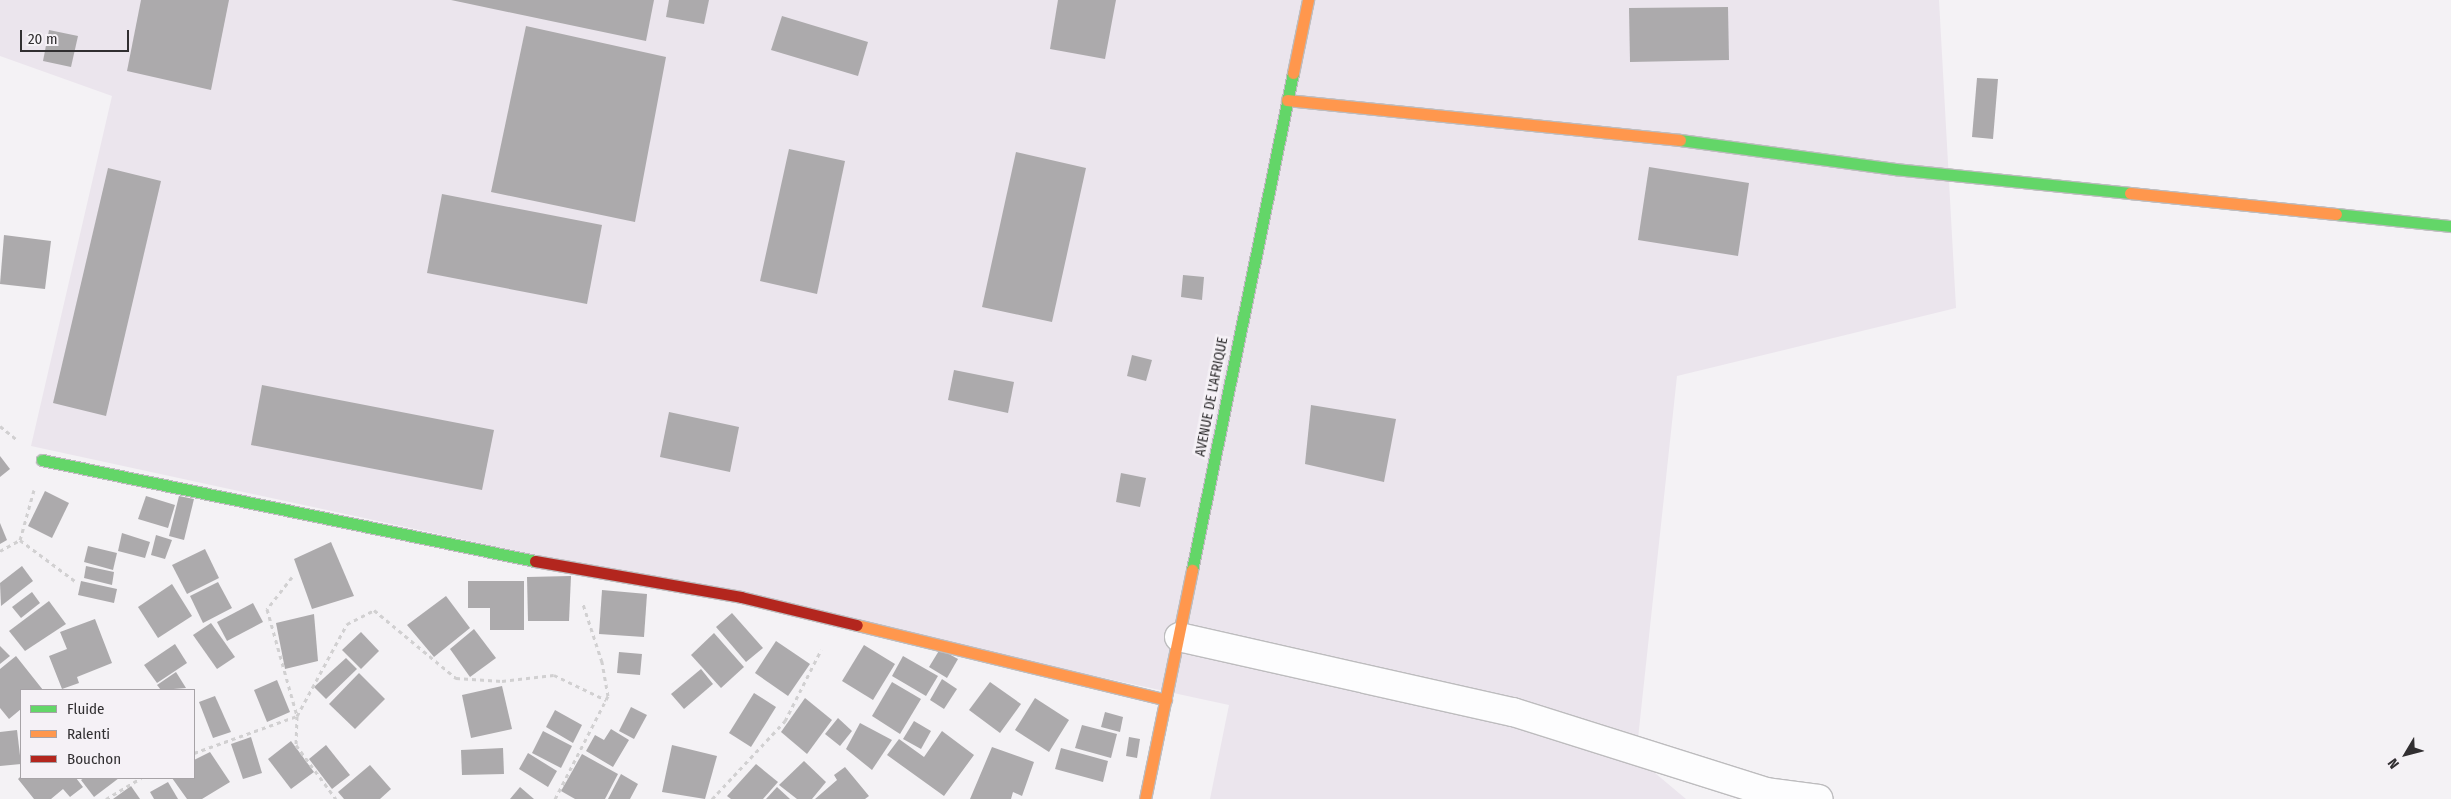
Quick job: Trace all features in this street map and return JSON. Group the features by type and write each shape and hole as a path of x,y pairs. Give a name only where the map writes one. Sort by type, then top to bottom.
{"street":[{"name":"AVENUE DE L'AFRIQUE","path":"1145,799 1308,0"},
{"path":"1287,100 1596,129 1905,170 2451,226"},
{"path":"42,460 576,570 741,597 1166,700"},
{"path":"1179,637 1513,712 1767,792 1819,799"}],"path":[{"path":"0,551 20,540 75,581"},
{"path":"555,799 606,700 602,662 586,620 576,570"},
{"path":"292,577 267,609 297,716 296,745 336,799"},
{"path":"195,753 297,716 347,624 374,610 456,678 502,681 554,675 606,700"},
{"path":"712,799 785,721 835,621"},
{"path":"106,799 140,779"}],"shaded area":[{"path":"0,0 1939,0 1956,308 1677,376 1636,757 1686,799 1210,799 1229,705 31,446 112,96 0,56"}],"building":[{"path":"141,0 229,0 211,90 127,71"},
{"path":"451,0 654,0 646,41"},
{"path":"669,0 709,0 704,24 666,17"},
{"path":"1058,0 1116,0 1105,59 1050,49"},
{"path":"1728,7 1729,60 1630,62 1629,8"},
{"path":"782,16 868,42 858,76 771,50"},
{"path":"526,26 666,57 635,222 491,192"},
{"path":"49,30 78,36 71,67 43,61"},
{"path":"1977,78 1998,79 1993,139 1972,137"},
{"path":"789,149 845,161 817,294 760,281"},
{"path":"1016,152 1086,168 1052,322 982,307"},
{"path":"1649,167 1749,183 1738,256 1638,240"},
{"path":"108,168 161,181 106,416 53,403"},
{"path":"442,194 602,225 587,304 427,273"},
{"path":"4,235 51,241 45,289 0,284"},
{"path":"1183,275 1204,277 1202,300 1181,297"},
{"path":"1132,355 1152,360 1146,381 1127,376"},
{"path":"954,370 1014,382 1008,413 948,400"},
{"path":"262,385 494,430 482,490 251,445"},
{"path":"1311,405 1396,419 1384,482 1305,464"},
{"path":"669,412 739,427 730,472 660,457"},
{"path":"0,456 10,469 0,477"},
{"path":"1121,473 1146,478 1140,507 1116,502"},
{"path":"45,491 69,503 52,538 28,526"},
{"path":"146,496 175,505 168,528 138,519"},
{"path":"179,496 194,499 184,540 169,536"},
{"path":"0,523 7,540 0,544"},
{"path":"122,533 150,542 145,558 118,551"},
{"path":"156,535 172,540 165,559 151,555"},
{"path":"331,542 354,596 312,609 294,559"},
{"path":"88,546 117,553 113,570 84,562"},
{"path":"205,549 219,578 187,594 172,565"},
{"path":"22,566 33,581 1,606 0,583"},
{"path":"86,566 114,572 112,585 84,578"},
{"path":"571,576 569,621 528,621 527,577"},
{"path":"81,581 117,589 114,603 78,595"},
{"path":"468,581 524,581 524,630 490,630 490,608 468,608"},
{"path":"218,582 232,608 203,623 190,596"},
{"path":"172,584 192,616 158,638 138,607"},
{"path":"602,590 647,594 644,637 599,634"},
{"path":"32,592 40,603 21,618 12,607"},
{"path":"446,596 470,628 434,657 407,625"},
{"path":"49,601 66,624 25,651 9,631"},
{"path":"253,603 263,622 227,641 217,622"},
{"path":"732,613 763,648 746,662 716,627"},
{"path":"314,614 318,661 285,669 276,623"},
{"path":"95,619 112,663 77,677 79,683 62,689 49,656 67,649 60,632"},
{"path":"211,623 235,657 217,669 193,635"},
{"path":"474,629 496,658 470,677 450,649"},
{"path":"361,632 379,651 361,669 342,650"},
{"path":"714,633 744,667 721,688 691,655"},
{"path":"776,641 810,664 788,696 755,673"},
{"path":"175,644 187,663 157,683 144,665"},
{"path":"864,645 895,664 873,700 842,681"},
{"path":"0,646 10,656 0,664"},
{"path":"940,649 958,659 947,678 929,667"},
{"path":"619,652 642,654 640,675 617,673"},
{"path":"16,656 42,689 20,689 20,710 9,719 0,708 0,669"},
{"path":"903,656 938,676 926,696 892,676"},
{"path":"346,658 357,669 326,699 314,687"},
{"path":"701,669 713,684 684,709 671,694"},
{"path":"176,672 186,688 160,689 157,685"},
{"path":"359,673 385,699 355,729 329,704"},
{"path":"942,679 957,689 944,709 930,700"},
{"path":"277,680 290,712 267,722 254,690"},
{"path":"892,682 921,699 900,734 872,716"},
{"path":"990,682 1021,704 1000,733 969,710"},
{"path":"502,686 512,729 471,738 462,695"},
{"path":"754,693 776,707 751,747 729,733"},
{"path":"215,696 231,732 213,738 199,702"},
{"path":"805,698 832,720 807,754 781,732"},
{"path":"1035,698 1069,720 1049,752 1015,730"},
{"path":"631,707 647,715 634,739 619,731"},
{"path":"555,710 582,725 573,743 546,727"},
{"path":"1105,712 1123,717 1120,732 1101,727"},
{"path":"838,718 852,731 840,746 825,734"},
{"path":"914,721 931,731 921,749 903,739"},
{"path":"860,723 892,740 872,770 846,749"},
{"path":"1082,725 1117,734 1111,758 1075,748"},
{"path":"611,729 629,740 613,767 586,751 595,735 604,740"},
{"path":"17,730 20,764 0,766 0,732"},
{"path":"543,731 572,746 561,768 532,753"},
{"path":"942,731 974,755 944,796 887,755 899,739 924,757"},
{"path":"251,737 262,773 243,779 231,744"},
{"path":"1129,737 1140,739 1137,758 1126,756"},
{"path":"291,741 314,772 291,789 268,759"},
{"path":"326,745 350,775 332,789 309,759"},
{"path":"672,745 717,756 705,799 662,792"},
{"path":"992,747 1034,762 1022,796 1013,792 1011,799 970,799"},
{"path":"503,748 504,774 462,775 461,750"},
{"path":"1061,748 1108,761 1103,782 1055,769"},
{"path":"210,752 230,782 202,799 187,799 173,779 195,779 195,760"},
{"path":"528,753 557,771 548,787 519,769"},
{"path":"582,754 618,774 605,799 575,799 561,791"},
{"path":"804,761 826,782 812,799 797,799 779,785"},
{"path":"756,764 778,782 763,799 731,799 727,796"},
{"path":"370,765 391,789 380,799 344,799 338,792"},
{"path":"845,767 869,796 865,799 815,799 837,780 834,775"},
{"path":"621,774 638,784 630,799 608,799"},
{"path":"20,777 20,779 77,779 83,787 70,797 63,789 51,799 34,799 18,779"},
{"path":"82,779 118,779 94,797 81,780"},
{"path":"168,782 178,799 154,799 150,792"},
{"path":"131,786 140,799 113,799"},
{"path":"520,787 534,799 510,799"},
{"path":"777,787 790,799 766,799"}],"traffic: fast":[{"path":"1192,570 1293,73"},
{"path":"1680,140 1895,169 2130,193"},
{"path":"2336,214 2451,226"},
{"path":"42,460 535,561"}],"traffic: slow":[{"path":"1293,73 1308,0"},
{"path":"1287,100 1680,140"},
{"path":"2130,193 2336,214"},
{"path":"1145,799 1192,570"},
{"path":"857,625 1166,700"}],"traffic: jam":[{"path":"535,561 741,597 857,625"}]}
